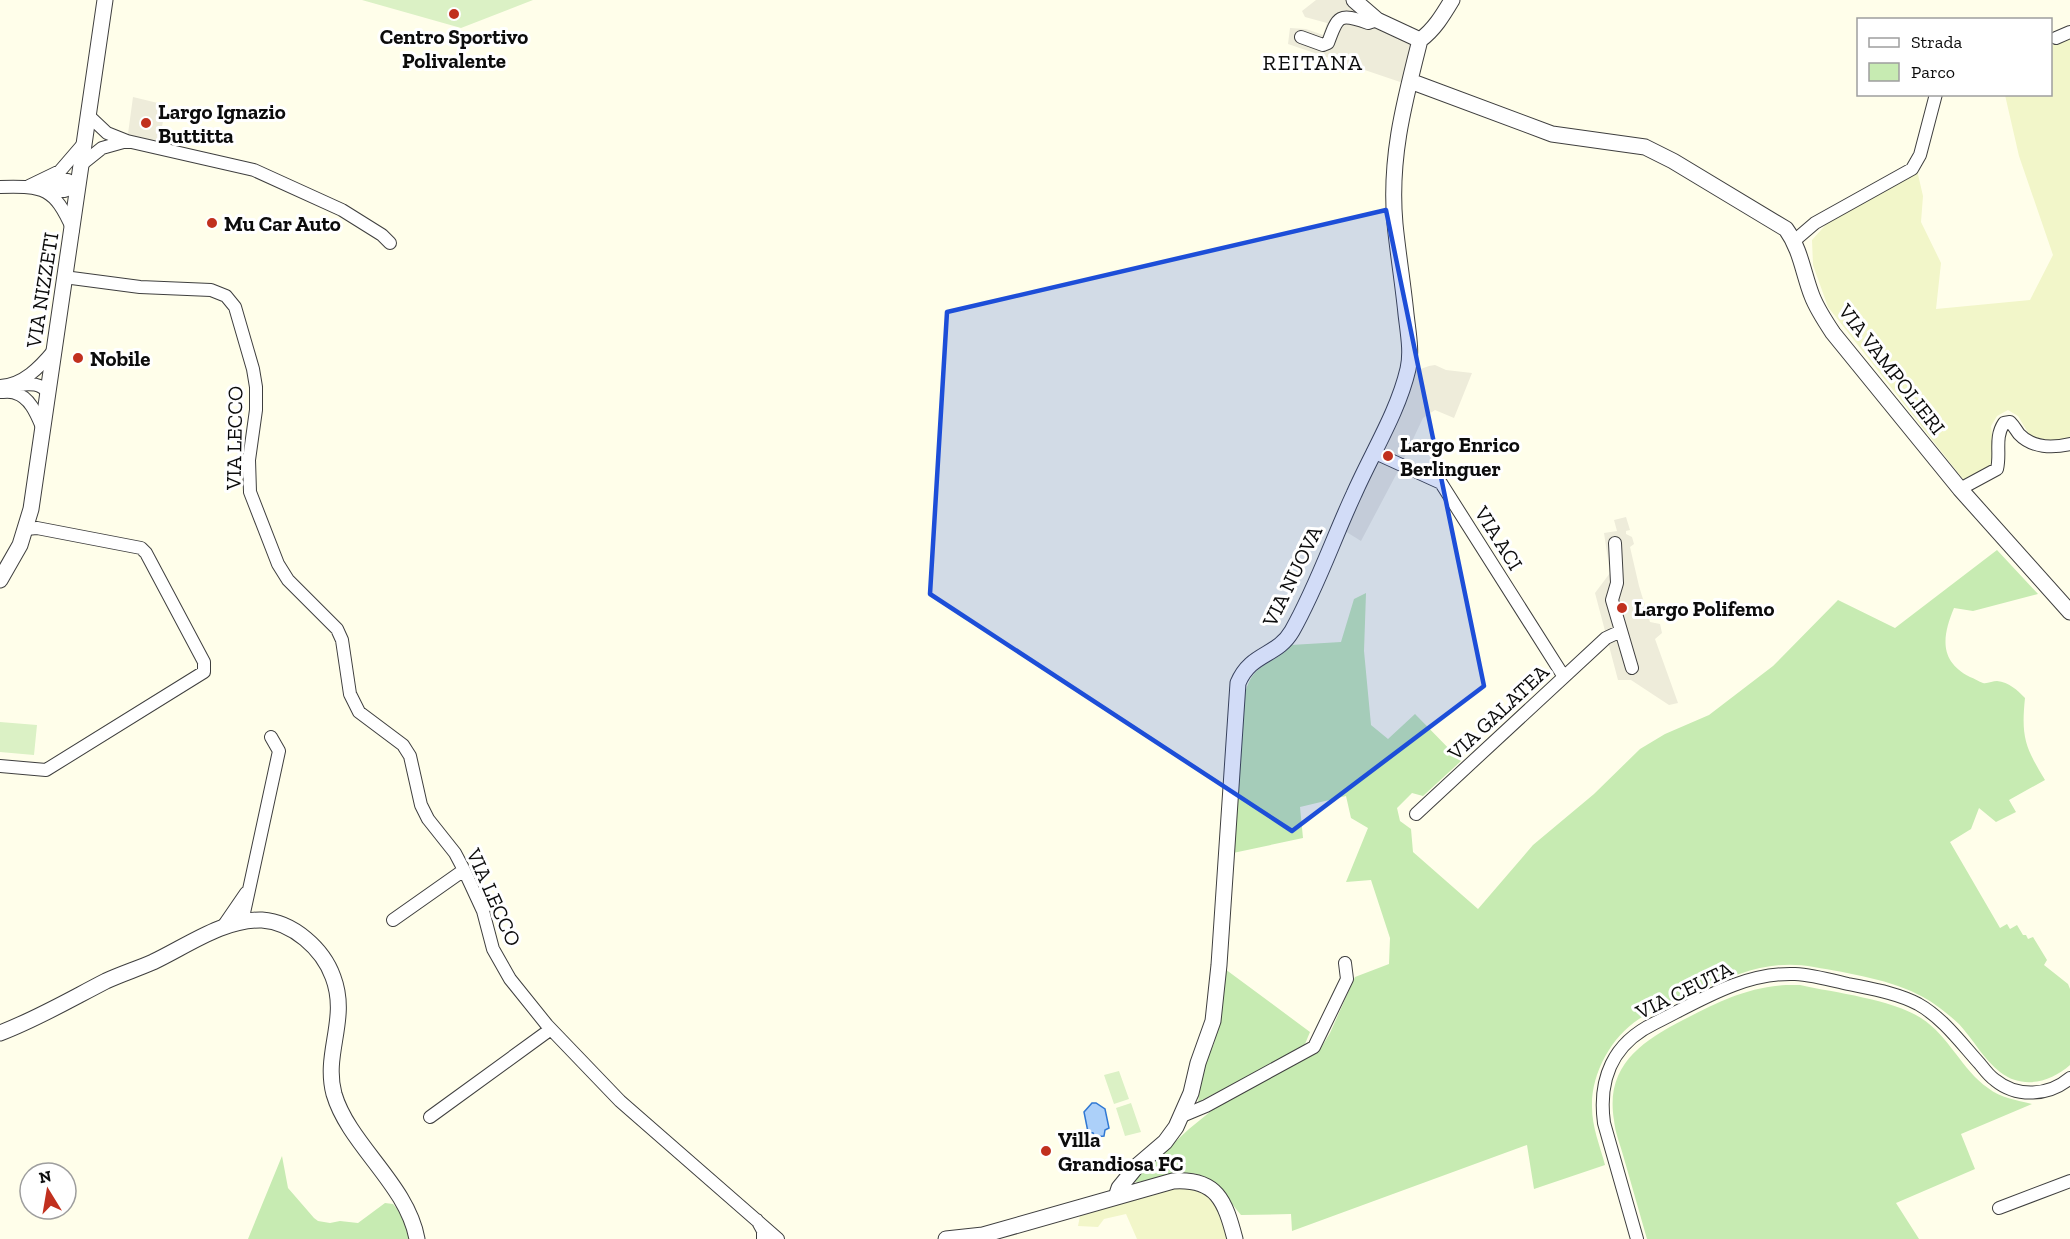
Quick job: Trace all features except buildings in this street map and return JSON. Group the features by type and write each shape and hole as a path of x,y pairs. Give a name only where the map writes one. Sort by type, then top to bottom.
{"street":[{"name":"VIA NIZZETI","path":"0,580 20,545 31,509 105,0"},
{"path":"1354,0 1377,20 1420,40 1427,36 1452,0"},
{"path":"1301,37 1323,45 1328,44 1335,22 1342,17 1348,16 1368,23 1377,20"},
{"path":"2056,38 2070,32"},
{"name":"VIA NUOVA","path":"1116,1197 1119,1188 1137,1166 1165,1142 1176,1127 1191,1093 1198,1063 1213,1021 1219,965 1238,683 1249,664 1285,641 1292,631 1394,407 1408,369 1409,336 1393,192 1397,142 1420,40"},
{"name":"VIA VAMPOLIERI","path":"1410,81 1552,134 1645,147 1673,161 1786,229 1794,240 1811,295 1822,317 1960,489 2070,612"},
{"path":"1794,240 1815,223 1912,169 1920,155 1935,96"},
{"path":"89,116 107,132 127,141 254,170 342,210 390,243"},
{"path":"44,185 60,171 85,141"},
{"path":"82,164 102,148 127,141"},
{"path":"44,185 64,209 73,230"},
{"path":"0,187 44,185 64,191 79,186"},
{"name":"VIA LECCO","path":"64,277 140,286 211,290 219,292 231,301 253,369 256,387 256,410 249,460 250,492 278,564 288,580 337,629 342,640 347,680 354,703 367,719 403,745 410,756 421,804 428,819 455,853 464,870 483,911 493,949 510,979 551,1029 620,1101 778,1239"},
{"path":"6,389 32,373 54,349"},
{"path":"6,389 48,393"},
{"path":"6,389 33,408 42,427"},
{"path":"1960,489 1997,469 1997,445 2000,429 2004,423 2010,422 2020,436 2034,444 2056,447 2070,444"},
{"name":"VIA ACI","path":"1373,452 1441,483 1564,677"},
{"path":"0,766 46,770 204,672 204,662 146,553 141,548 37,528 26,529"},
{"path":"1615,543 1617,583 1612,600 1632,668"},
{"name":"VIA GALATEA","path":"1416,814 1606,638 1621,631"},
{"path":"242,922 279,750 271,737"},
{"path":"393,920 464,870"},
{"path":"222,928 248,890"},
{"path":"0,1033 41,1016 107,981 222,928 242,922 261,920 284,926 298,933 308,942 327,964 334,978 339,999 339,1018 330,1065 335,1096 342,1113 405,1206 417,1239"},
{"path":"1182,1116 1206,1106 1314,1047 1347,979 1345,963"},
{"name":"VIA CEUTA","path":"1637,1239 1604,1124 1601,1106 1605,1078 1620,1050 1646,1027 1732,985 1762,977 1794,974 1884,992 1918,1004 1934,1014 1994,1080 2008,1088 2018,1092 2034,1093 2052,1089 2070,1078"},
{"path":"430,1117 551,1029"},
{"path":"946,1239 982,1235 1173,1181 1200,1182 1209,1186 1216,1193 1228,1215 1235,1239"},
{"path":"1999,1208 2070,1181"},
{"path":"756,1219 763,1231 763,1239"}],"highlighted area":[{"path":"1386,210 1484,686 1292,831 930,594 947,312"}],"green space":[{"name":"Centro Sportivo Polivalente","path":"362,0 533,0 461,28"},
{"path":"2070,38 2070,440 2058,442 2030,436 2018,416 2008,410 1997,416 1991,426 1995,461 1992,466 1966,483 1828,307 1813,265 1812,240 1830,220 1917,170 1923,196 1921,222 1941,263 1936,309 2030,300 2053,255 2019,156 2005,96 2052,96 2052,46"},
{"path":"1997,550 2038,594 1973,611 1954,608 1947,629 1946,647 1948,656 1960,671 1983,683 1997,681 2005,683 2025,698 2026,741 2045,780 2009,800 2016,812 1996,822 1979,808 1971,829 1950,842 2000,928 2007,924 2010,929 2017,925 2028,939 2033,937 2047,960 2044,965 2068,984 2070,989 2070,1065 2062,1071 2036,1082 2009,1078 1989,1062 1959,1024 1933,1003 1911,991 1870,978 1814,967 1770,966 1728,978 1662,1007 1639,1019 1620,1036 1599,1069 1593,1094 1593,1122 1605,1165 1534,1189 1527,1145 1292,1231 1291,1214 1241,1215 1220,1188 1205,1177 1196,1174 1171,1174 1134,1182 1189,1129 1227,1098 1319,1051 1330,1033 1355,977 1389,964 1390,938 1371,880 1346,882 1368,828 1351,818 1346,796 1300,807 1303,838 1233,853 1240,725 1246,688 1259,669 1281,655 1291,645 1341,642 1354,599 1366,593 1364,651 1371,725 1388,739 1415,714 1461,761 1423,796 1412,793 1397,808 1400,821 1411,829 1413,852 1478,909 1533,845 1594,794 1640,749 1665,734 1709,715 1773,666 1838,600 1895,628"},
{"path":"0,722 37,725 34,755 0,752"},
{"path":"1225,969 1310,1032 1305,1044 1296,1052 1198,1102 1203,1065 1214,1044"},
{"path":"1786,985 1800,985 1863,997 1909,1011 1931,1025 1970,1072 1988,1088 2014,1100 2032,1104 1961,1134 1975,1169 1896,1203 1919,1239 1647,1239 1615,1124 1613,1101 1615,1085 1621,1071 1640,1047 1667,1028 1744,993"},
{"path":"1119,1071 1129,1099 1114,1104 1104,1075"},
{"path":"1131,1103 1141,1132 1125,1136 1116,1108"},
{"path":"282,1156 288,1188 318,1221 358,1223 385,1203 393,1204 404,1218 409,1239 248,1239"},
{"path":"1179,1187 1203,1190 1217,1203 1227,1239 1137,1239 1126,1214 1104,1219 1098,1227 1078,1226 1080,1216"}],"shaded area":[{"path":"1316,0 1354,0 1420,40 1409,85 1288,44 1290,28 1306,29 1323,35 1327,23 1305,17 1302,11"},
{"name":"Largo Ignazio Buttitta","path":"133,97 166,105 158,148 127,141"},
{"name":"Largo Enrico Berlinguer","path":"1435,365 1446,370 1472,373 1454,418 1435,410 1423,418 1361,541 1340,528 1415,371"},
{"name":"Largo Polifemo","path":"1626,517 1630,530 1626,531 1626,534 1632,537 1634,544 1630,547 1639,586 1650,622 1660,624 1662,633 1655,639 1678,703 1669,705 1631,680 1618,680 1595,593 1610,573 1604,533 1617,531 1614,520"}],"water":[{"path":"1092,1103 1105,1109 1109,1128 1105,1130 1104,1136 1095,1137 1093,1133 1088,1132 1084,1112"}],"place":[{"name":"Centro Sportivo Polivalente","path":"454,14"},
{"name":"Largo Ignazio Buttitta","path":"146,123"},
{"name":"Mu Car Auto","path":"212,223"},
{"name":"Nobile","path":"78,358"},
{"name":"Largo Enrico Berlinguer","path":"1388,456"},
{"name":"Largo Polifemo","path":"1622,608"},
{"name":"Villa Grandiosa FC","path":"1046,1151"}],"district":[{"name":"REITANA","path":"1313,62"}]}
